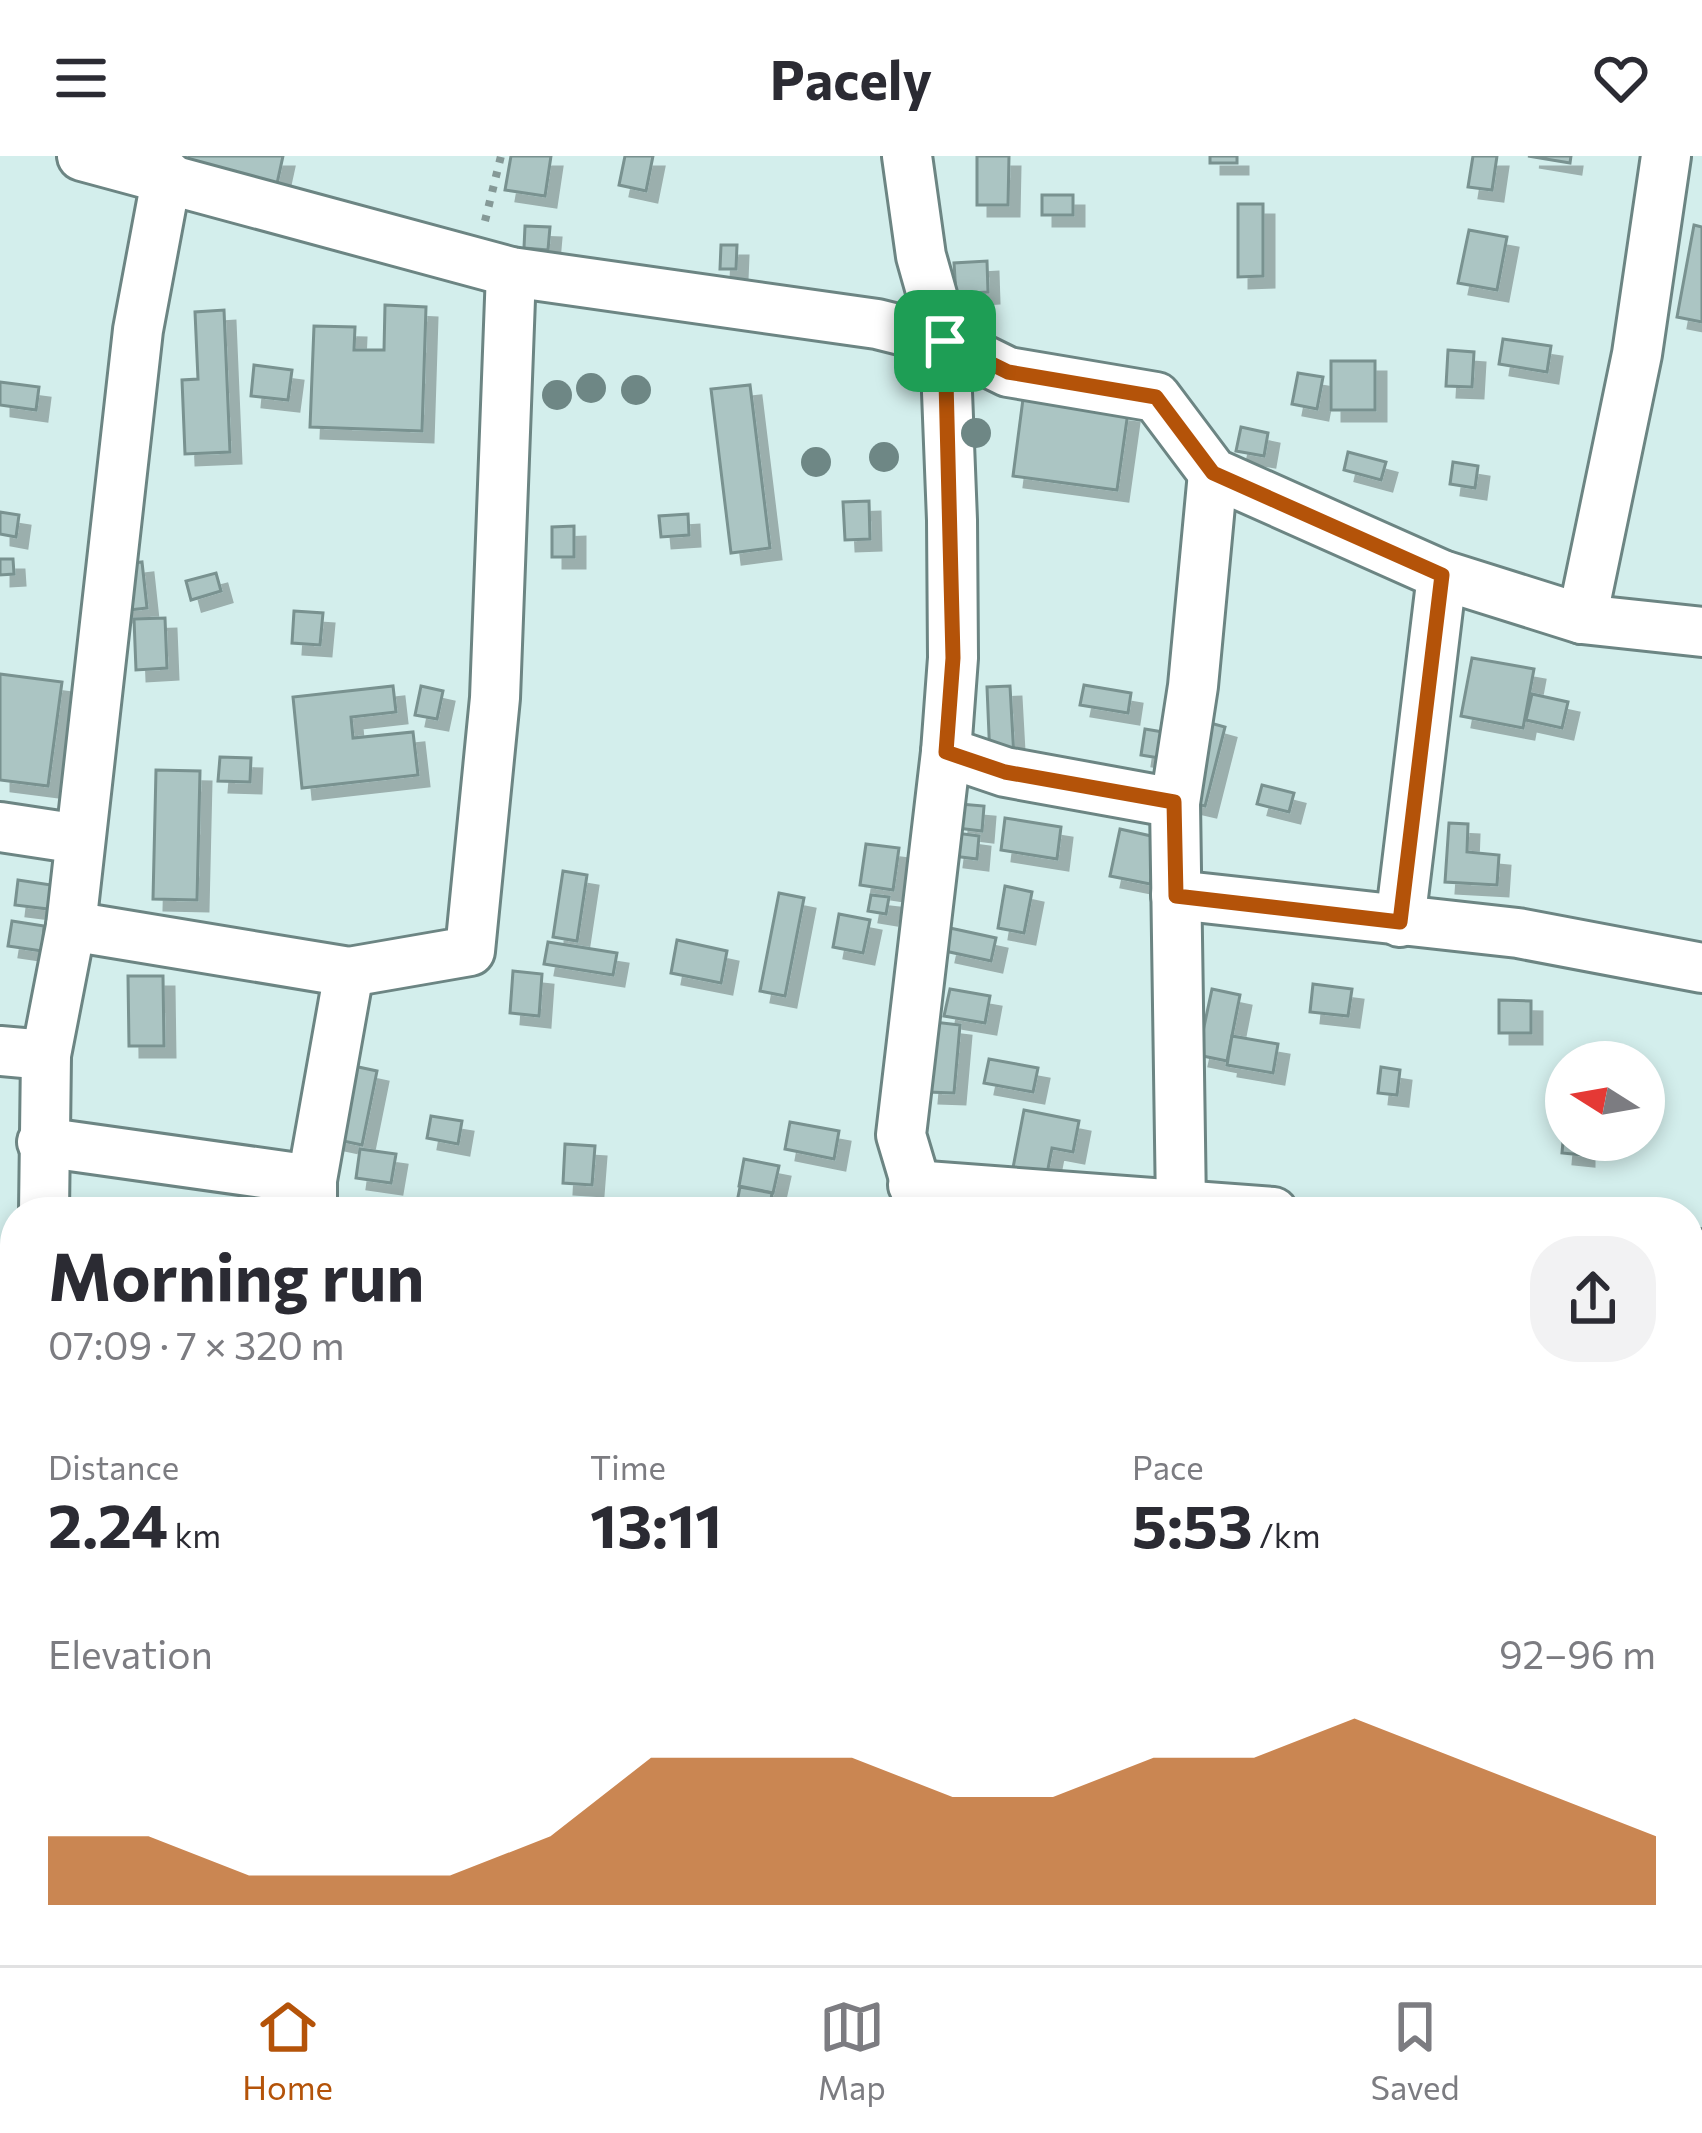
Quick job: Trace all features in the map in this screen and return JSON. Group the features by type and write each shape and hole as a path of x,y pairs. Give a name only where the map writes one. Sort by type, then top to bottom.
{"street":[{"path":"82,156 167,176 360,236 493,268 877,324 945,341 1008,372 1156,397 1213,473 1442,575 1582,619 1702,632"},
{"path":"908,156 921,256 945,341 953,658 946,752 904,1089 901,1135 918,1197"},
{"path":"1582,619 1637,354 1666,156"},
{"path":"44,1197 43,1142 23,1053 71,926 137,330 167,176"},
{"path":"71,926 349,972 470,951 495,698 493,268"},
{"path":"1181,1197 1174,802 1192,686 1213,473"},
{"path":"1400,922 1442,575"},
{"path":"946,752 1005,772 1174,802"},
{"path":"0,827 79,839"},
{"path":"1176,896 1699,958"},
{"path":"43,1142 312,1196 349,972"},
{"path":"1103,1965 1149,1965"}],"path":[{"path":"493,268 500,156"}],"building":[{"path":"189,156 283,156 276,188 186,169"},
{"path":"511,156 551,156 545,196 505,190"},
{"path":"625,156 653,156 646,191 619,185"},
{"path":"977,156 1009,156 1008,205 977,205"},
{"path":"1210,156 1237,156 1237,163 1210,163"},
{"path":"1473,156 1497,156 1492,190 1468,187"},
{"path":"1528,156 1571,156 1570,163"},
{"path":"1042,195 1073,195 1073,215 1042,215"},
{"path":"1238,204 1263,204 1263,276 1238,277"},
{"path":"1694,225 1702,227 1702,322 1677,317"},
{"path":"525,226 550,227 548,250 524,248"},
{"path":"1469,230 1507,237 1497,290 1458,283"},
{"path":"721,245 737,245 736,269 720,269"},
{"path":"987,261 988,292 956,294 954,263"},
{"path":"385,305 426,307 422,431 310,427 314,326 355,327 354,350 384,350"},
{"path":"224,310 230,452 185,454 182,380 198,379 195,312"},
{"path":"1503,339 1551,346 1547,372 1499,364"},
{"path":"1448,350 1474,352 1472,387 1446,386"},
{"path":"1331,361 1375,361 1375,410 1331,410"},
{"path":"254,365 292,370 288,400 251,396"},
{"path":"1298,373 1323,377 1317,409 1292,404"},
{"path":"0,382 39,387 36,410 0,405"},
{"path":"750,385 770,548 731,553 711,389"},
{"path":"1023,399 1128,412 1117,490 1013,476"},
{"path":"1241,427 1268,433 1264,456 1236,451"},
{"path":"1348,452 1386,462 1381,480 1344,470"},
{"path":"1453,462 1478,466 1475,488 1450,484"},
{"path":"869,501 870,539 845,540 843,502"},
{"path":"0,512 19,515 16,537 0,534"},
{"path":"688,514 689,535 661,537 659,516"},
{"path":"574,526 574,557 552,557 552,527"},
{"path":"0,559 13,559 14,574 0,575"},
{"path":"142,562 147,608 120,611 115,565"},
{"path":"216,573 221,591 191,600 186,581"},
{"path":"294,611 323,613 320,645 292,643"},
{"path":"165,618 167,668 136,670 134,619"},
{"path":"1472,658 1534,669 1523,728 1461,716"},
{"path":"0,674 62,682 48,786 0,780"},
{"path":"1084,685 1131,693 1128,713 1080,705"},
{"path":"393,686 396,712 351,717 353,738 413,732 418,775 302,788 293,697"},
{"path":"421,686 443,691 437,719 415,715"},
{"path":"1010,686 1014,758 990,759 987,687"},
{"path":"1532,694 1568,702 1562,728 1526,720"},
{"path":"1203,721 1225,727 1205,806 1183,801"},
{"path":"1145,729 1169,733 1165,759 1141,755"},
{"path":"220,757 251,758 250,782 218,781"},
{"path":"156,770 200,771 197,900 153,899"},
{"path":"1262,785 1294,793 1289,812 1257,804"},
{"path":"960,804 984,806 982,831 957,828"},
{"path":"1005,818 1061,827 1057,859 1001,850"},
{"path":"1449,823 1468,824 1467,852 1499,855 1497,885 1445,882"},
{"path":"1120,829 1160,838 1150,884 1110,876"},
{"path":"956,833 979,836 977,859 953,856"},
{"path":"866,844 899,848 893,890 860,885"},
{"path":"563,871 587,875 577,941 553,937"},
{"path":"18,880 51,885 48,909 15,905"},
{"path":"1005,886 1032,892 1024,933 998,928"},
{"path":"779,893 804,898 785,996 760,991"},
{"path":"871,895 889,897 886,914 868,911"},
{"path":"839,914 870,920 863,953 833,947"},
{"path":"12,921 44,926 42,951 8,946"},
{"path":"950,928 996,938 991,961 945,951"},
{"path":"677,940 727,951 721,983 671,973"},
{"path":"548,942 617,953 613,975 544,964"},
{"path":"513,971 542,974 539,1016 510,1013"},
{"path":"128,976 163,976 164,1046 129,1046"},
{"path":"1313,984 1352,989 1348,1016 1310,1012"},
{"path":"950,989 990,996 985,1023 944,1016"},
{"path":"1212,989 1240,995 1227,1061 1198,1055"},
{"path":"1499,1000 1531,1001 1531,1033 1499,1033"},
{"path":"934,1022 960,1025 954,1093 928,1092"},
{"path":"1232,1036 1278,1044 1273,1073 1227,1065"},
{"path":"989,1059 1038,1068 1033,1092 984,1083"},
{"path":"349,1065 377,1071 362,1145 334,1139"},
{"path":"1381,1067 1400,1070 1397,1095 1378,1093"},
{"path":"1024,1110 1079,1121 1073,1152 1052,1148 1046,1179 1012,1173"},
{"path":"431,1116 462,1121 458,1144 427,1138"},
{"path":"790,1122 839,1131 834,1159 785,1149"},
{"path":"565,1144 595,1146 592,1185 563,1183"},
{"path":"360,1149 396,1154 391,1183 356,1178"},
{"path":"744,1159 779,1166 773,1193 739,1186"},
{"path":"740,1187 772,1193 771,1197 738,1197"}],"route":[{"path":"945,341 1008,372 1156,397 1213,473 1442,575 1400,922 1176,896 1174,802 1005,772 946,752 953,658 945,341"}]}
